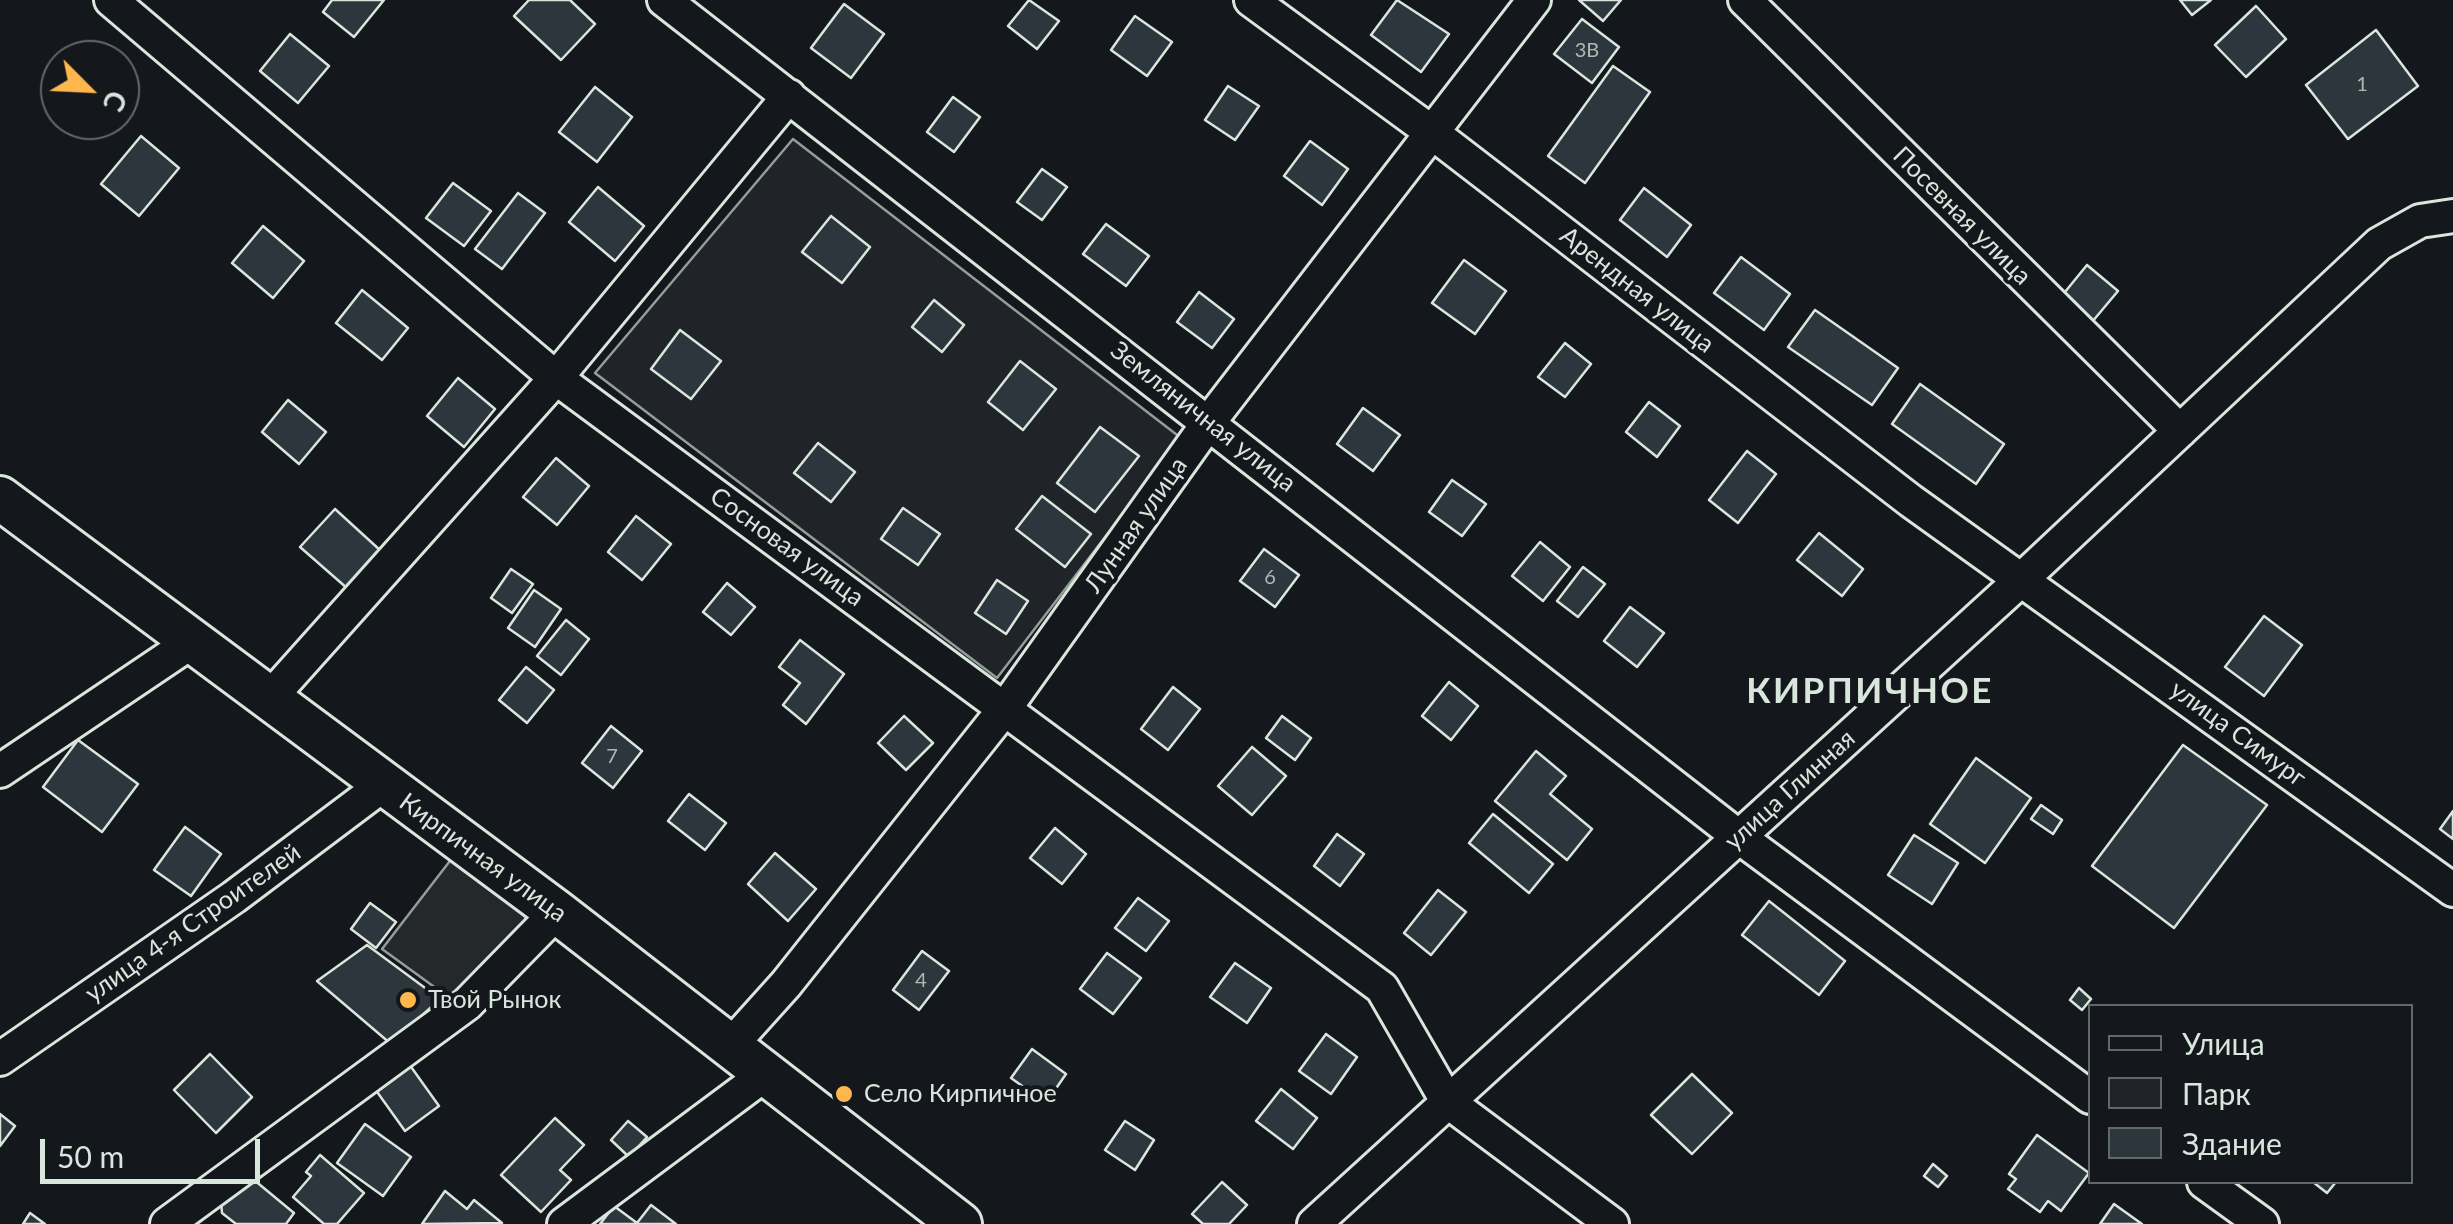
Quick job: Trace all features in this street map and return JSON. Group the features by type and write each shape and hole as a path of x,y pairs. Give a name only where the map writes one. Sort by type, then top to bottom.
{"main road":[{"name":"Кирпичная улица","path":"0,498 732,1044 959,1224"}],"street":[{"name":"Сосновая улица","path":"111,0 556,378 1382,988 1447,1101"},
{"name":"Земляничная улица","path":"664,0 1739,837 2088,1096"},
{"name":"Арендная улица","path":"1251,0 1430,131 1911,501 2022,578"},
{"name":"Лунная улица","path":"732,1044 795,972 1006,707 1209,422 1534,0"},
{"name":"Посевная улица","path":"1745,0 2180,431"},
{"path":"268,700 556,378 788,96"},
{"name":"улица Глинная","path":"1314,1224 2022,578 2380,244 2420,220 2453,216"},
{"name":"улица Симург","path":"2022,578 2453,890"},
{"path":"0,771 190,643"},
{"name":"улица 4-я Строителей","path":"0,1059 234,897 384,784"},
{"path":"167,1224 466,1004 557,912"},
{"path":"564,1224 767,1073"},
{"path":"1447,1101 1612,1224"},
{"path":"2207,1184 2262,1224"}],"green space":[{"path":"793,139 1181,438 997,678 595,373"}],"shaded area":[{"path":"453,857 530,918 455,1002 382,949"}],"building":[{"path":"332,0 384,0 354,37 323,12"},
{"path":"529,0 570,0 595,24 561,60 514,16"},
{"path":"1029,0 1059,21 1037,49 1008,26"},
{"path":"1397,0 1449,34 1421,72 1371,35"},
{"path":"1579,0 1621,0 1603,21"},
{"path":"2180,0 2211,0 2192,15"},
{"path":"844,4 884,34 851,78 811,48"},
{"path":"2256,6 2286,39 2246,77 2215,45"},
{"path":"1135,16 1172,42 1147,76 1111,50"},
{"path":"1582,19 1619,47 1592,83 1554,54"},
{"path":"2376,30 2418,86 2348,139 2306,85"},
{"path":"290,34 329,66 298,103 260,71"},
{"path":"1613,66 1650,92 1585,183 1548,156"},
{"path":"1228,86 1259,106 1235,140 1205,120"},
{"path":"595,87 632,117 597,162 559,132"},
{"path":"953,97 980,117 954,152 927,132"},
{"path":"140,137 179,168 139,216 101,184"},
{"path":"1310,141 1348,169 1322,205 1284,176"},
{"path":"1042,169 1067,187 1042,220 1017,202"},
{"path":"453,183 491,211 464,246 426,218"},
{"path":"598,187 644,226 615,261 569,222"},
{"path":"1644,188 1691,225 1667,257 1620,220"},
{"path":"518,193 545,213 502,269 475,249"},
{"path":"831,216 870,247 842,283 802,252"},
{"path":"1106,224 1149,256 1126,286 1083,254"},
{"path":"263,226 304,261 273,298 232,263"},
{"path":"1741,257 1790,294 1764,330 1714,293"},
{"path":"1464,260 1506,291 1475,334 1432,303"},
{"path":"2087,265 2118,291 2087,328 2056,303"},
{"path":"362,290 408,328 382,360 336,323"},
{"path":"1199,292 1234,319 1212,348 1177,322"},
{"path":"934,300 964,325 942,352 912,327"},
{"path":"1815,310 1898,368 1872,405 1788,347"},
{"path":"680,330 721,361 691,399 651,369"},
{"path":"1565,343 1591,364 1565,397 1538,377"},
{"path":"1020,361 1056,389 1023,430 988,402"},
{"path":"458,378 495,409 464,447 427,416"},
{"path":"1920,384 2004,444 1976,484 1892,424"},
{"path":"288,400 326,432 299,464 262,432"},
{"path":"1649,402 1680,426 1657,457 1626,432"},
{"path":"1363,408 1400,435 1373,471 1337,444"},
{"path":"1100,427 1139,456 1095,512 1057,483"},
{"path":"818,443 855,472 831,502 794,473"},
{"path":"1747,451 1776,474 1738,523 1709,500"},
{"path":"556,458 589,486 557,525 523,497"},
{"path":"1452,480 1486,504 1462,536 1429,512"},
{"path":"1042,496 1091,534 1065,567 1016,529"},
{"path":"903,508 940,534 918,565 881,539"},
{"path":"335,509 381,551 348,589 300,547"},
{"path":"636,516 671,544 642,580 608,552"},
{"path":"1819,533 1863,569 1842,596 1797,560"},
{"path":"1540,542 1570,567 1543,601 1512,576"},
{"path":"1264,549 1299,575 1275,607 1240,581"},
{"path":"1583,567 1605,584 1578,617 1557,601"},
{"path":"511,569 533,584 512,613 491,598"},
{"path":"997,580 1028,601 1006,634 975,613"},
{"path":"727,583 755,607 731,635 703,612"},
{"path":"534,590 561,609 535,647 508,628"},
{"path":"1630,607 1664,633 1637,667 1604,641"},
{"path":"2264,616 2302,645 2264,696 2225,667"},
{"path":"566,620 589,639 561,675 537,656"},
{"path":"800,640 844,674 806,724 783,705 800,683 779,667"},
{"path":"526,667 554,690 527,723 499,700"},
{"path":"1449,682 1478,706 1451,740 1422,716"},
{"path":"1173,687 1200,709 1168,750 1141,729"},
{"path":"904,716 933,743 906,770 878,743"},
{"path":"1282,716 1311,738 1295,760 1266,738"},
{"path":"611,726 642,751 613,788 582,763"},
{"path":"78,740 138,784 102,832 43,787"},
{"path":"2183,745 2267,805 2174,928 2092,866"},
{"path":"1252,747 1286,776 1252,815 1218,786"},
{"path":"1536,751 1566,776 1550,794 1592,829 1567,860 1495,801"},
{"path":"1976,758 2031,798 1985,863 1930,824"},
{"path":"689,794 726,823 705,850 668,821"},
{"path":"2041,805 2062,820 2053,834 2031,819"},
{"path":"2453,811 2453,839 2440,829"},
{"path":"1493,814 1553,864 1529,893 1469,843"},
{"path":"185,827 221,854 191,896 154,870"},
{"path":"1055,828 1086,854 1062,884 1030,858"},
{"path":"1337,834 1364,854 1340,886 1314,866"},
{"path":"1914,835 1958,863 1932,904 1888,875"},
{"path":"775,853 816,889 788,921 748,884"},
{"path":"1438,890 1466,912 1431,955 1404,933"},
{"path":"1138,898 1169,921 1146,951 1115,928"},
{"path":"1769,901 1845,961 1819,995 1742,935"},
{"path":"370,903 396,922 376,948 351,929"},
{"path":"367,945 440,999 391,1044 317,981"},
{"path":"922,951 949,971 919,1010 893,990"},
{"path":"1107,953 1141,978 1113,1014 1080,989"},
{"path":"1235,963 1271,988 1247,1023 1210,997"},
{"path":"2079,988 2091,999 2082,1010 2070,1000"},
{"path":"1326,1034 1357,1057 1331,1094 1299,1071"},
{"path":"1032,1049 1066,1074 1046,1103 1011,1078"},
{"path":"210,1054 252,1097 216,1133 174,1090"},
{"path":"409,1064 439,1106 405,1131 375,1089"},
{"path":"1692,1074 1732,1113 1692,1154 1651,1115"},
{"path":"1281,1089 1317,1118 1293,1149 1256,1121"},
{"path":"0,1114 15,1126 0,1146"},
{"path":"555,1118 584,1145 560,1170 571,1180 541,1212 501,1175"},
{"path":"628,1121 647,1137 629,1157 611,1140"},
{"path":"1125,1121 1154,1140 1135,1170 1105,1150"},
{"path":"365,1124 411,1157 383,1196 337,1163"},
{"path":"2037,1135 2088,1172 2061,1211 2048,1201 2040,1212 2008,1189 2016,1179 2009,1174"},
{"path":"320,1155 364,1193 337,1224 324,1224 293,1197 311,1176 306,1172"},
{"path":"1933,1164 1947,1176 1938,1187 1924,1176"},
{"path":"248,1175 294,1213 286,1224 236,1224 222,1213 221,1201"},
{"path":"1222,1182 1247,1205 1229,1224 1203,1224 1192,1214"},
{"path":"2316,1184 2334,1184 2327,1193"},
{"path":"445,1191 467,1209 474,1200 502,1223 422,1224"},
{"path":"2114,1204 2142,1224 2100,1224"},
{"path":"651,1205 676,1224 600,1224 614,1206 637,1223"},
{"path":"30,1213 45,1224 23,1224"}],"place":[{"name":"Твой Рынок","path":"408,1000"},
{"name":"Село Кирпичное","path":"844,1094"}],"district":[{"name":"КИРПИЧНОЕ","path":"1870,692"}]}
